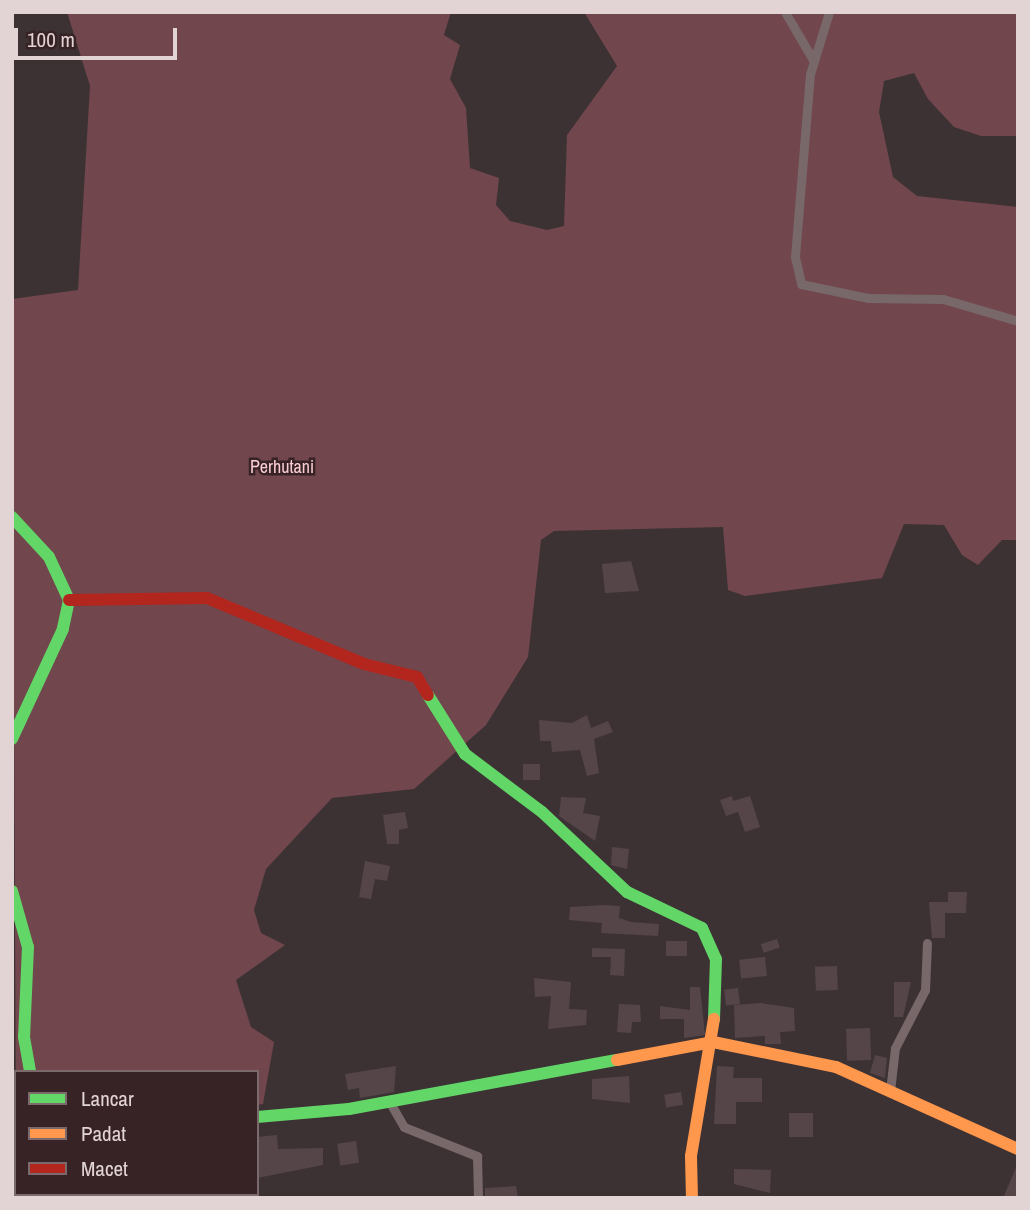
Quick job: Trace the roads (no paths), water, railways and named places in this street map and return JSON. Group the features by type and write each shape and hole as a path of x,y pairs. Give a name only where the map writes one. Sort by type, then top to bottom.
{"street":[{"path":"785,12 813,60"},
{"path":"829,12 813,60 795,257 801,284 867,298 943,299 1018,321"},
{"path":"12,517 49,557 69,600 63,629 12,739"},
{"path":"69,600 207,598 364,664 417,677 465,754 541,811 626,892 677,913 709,936 716,959 713,1042 691,1156 692,1198"},
{"path":"12,891 28,947 24,1037 30,1070"},
{"path":"890,1091 895,1048 926,990 927,943"},
{"path":"259,1117 389,1101 713,1042 814,1060 1018,1149"},
{"path":"389,1101 404,1127 477,1156 478,1198"}],"park label":[{"name":"Perhutani","path":"282,467"}]}
